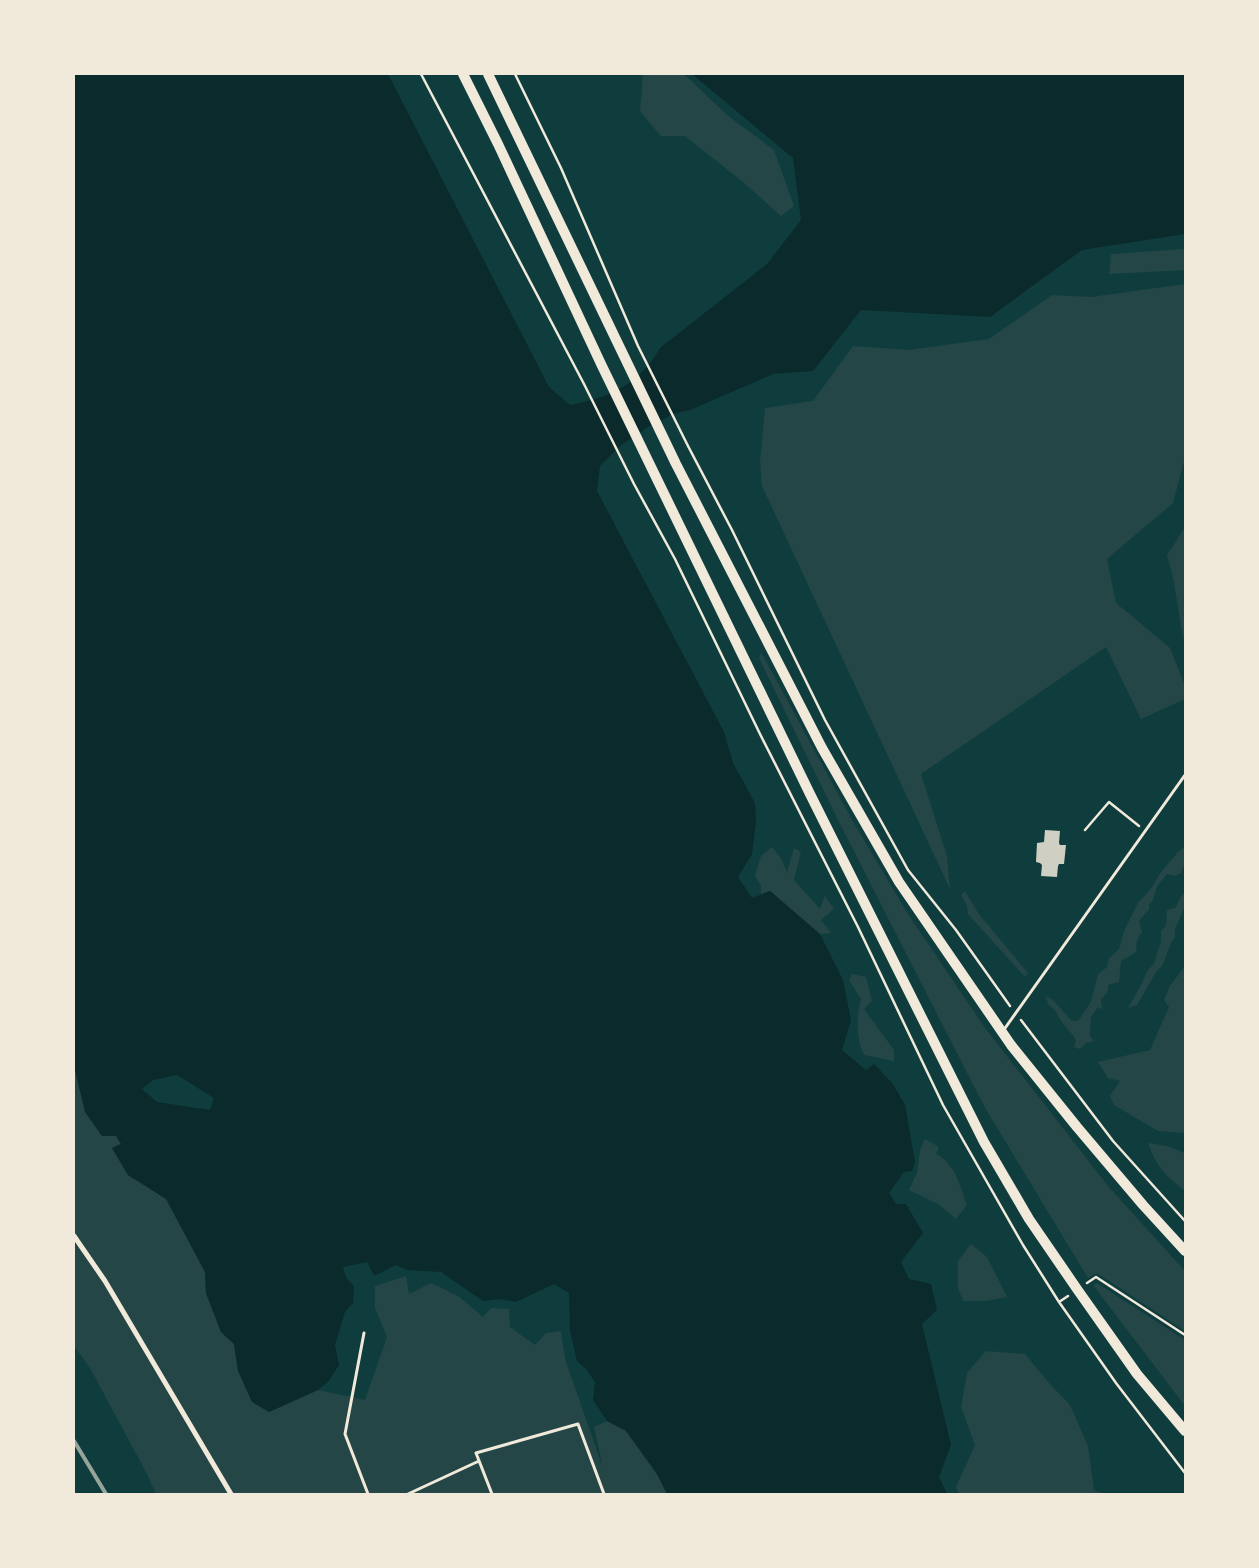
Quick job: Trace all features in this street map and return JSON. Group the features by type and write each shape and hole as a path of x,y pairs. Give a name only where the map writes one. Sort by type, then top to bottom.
{"main road":[{"path":"463,74 498,144 602,366 810,794 984,1142 1030,1218 1077,1289 1137,1374 1185,1432"},
{"path":"488,74 676,464 826,757 898,882 1002,1032 1077,1127 1185,1251"}],"street":[{"path":"74,1236 105,1281 230,1494"}],"lane":[{"path":"1002,1032 1185,775"},
{"path":"364,1332 346,1434 368,1494"},
{"path":"492,1494 476,1453 578,1424 604,1494"},
{"path":"408,1494 479,1461"}],"path":[{"path":"421,74 584,384 634,484"},
{"path":"515,74 561,168 638,346 732,530 824,720 908,870 956,930 1113,1141 1185,1221"},
{"path":"1085,830 1109,802 1146,831"},
{"path":"1059,1302 1096,1278 1185,1335"}],"shaded area":[{"path":"74,74 388,74 549,387 570,405 611,393 633,380 652,361 660,348 767,264 801,220 793,158 692,74 1185,74 1185,234 1082,250 990,317 861,310 813,371 773,374 690,410 673,414 648,427 620,446 600,466 597,491 724,732 733,763 755,803 756,822 752,854 738,877 752,898 770,891 820,934 843,980 851,1020 842,1050 866,1070 874,1064 893,1084 905,1105 915,1162 912,1171 904,1172 889,1193 896,1204 906,1204 923,1233 901,1262 909,1279 931,1284 937,1310 922,1324 951,1445 939,1477 947,1494 667,1494 657,1474 626,1431 607,1421 593,1400 595,1382 586,1369 577,1361 570,1331 569,1293 554,1284 516,1302 500,1299 483,1301 441,1272 407,1270 396,1265 374,1276 367,1262 343,1267 346,1278 354,1286 353,1303 345,1312 335,1345 339,1365 328,1382 318,1390 269,1412 252,1402 238,1371 234,1344 221,1332 206,1293 205,1272 166,1199 128,1175 112,1148 121,1144 116,1136 102,1136 85,1112 74,1066","holes":["177,1075 214,1098 210,1110 157,1102 142,1089 153,1080"]},
{"path":"643,74 684,74 728,116 774,150 794,206 781,216 743,182 685,136 661,136 640,111"},
{"path":"1185,249 1185,270 1109,274 1111,254"},
{"path":"1185,284 1185,458 1173,503 1107,559 1116,603 1170,648 1185,686 1185,699 1141,719 1106,647 921,774 947,856 950,889 762,486 760,462 765,408 813,401 853,346 909,350 989,339 1052,295 1091,297"},
{"path":"1185,527 1185,640 1167,555"},
{"path":"761,652 851,818 906,911 985,1028 1108,1186 1185,1271 1185,1331 1097,1273 1088,1278 984,1106 839,822 759,658"},
{"path":"772,847 782,860 787,873 794,848 801,852 794,880 820,909 825,896 834,909 821,920 831,933 820,934 770,891 761,895 761,886 755,876 761,856"},
{"path":"1185,847 1185,863 1181,873 1175,876 1167,874 1158,885 1149,909 1139,921 1142,932 1137,940 1136,952 1121,961 1119,982 1108,985 1108,991 1101,1000 1102,1009 1098,1007 1091,1017 1090,1036 1094,1041 1086,1043 1080,1049 1074,1047 1076,1040 1061,1021 1056,1011 1049,1005 1045,996 1053,1000 1072,1021 1078,1021 1091,1002 1098,974 1107,967 1109,958 1119,949 1124,931 1138,903 1150,890 1161,872 1178,852"},
{"path":"965,891 978,913 1028,973 1025,977 968,914 967,906 961,895"},
{"path":"1185,893 1185,906 1175,929 1175,937 1162,966 1156,972 1137,1005 1128,1008 1148,970 1154,964 1161,941 1161,931 1166,926 1167,910 1175,908"},
{"path":"1184,967 1185,1133 1158,1131 1114,1105 1110,1096 1120,1081 1108,1078 1098,1062 1150,1050 1169,1007 1164,1000 1170,986"},
{"path":"852,974 866,977 872,1001 864,1009 894,1050 894,1061 864,1055 859,1042 858,1027 861,999 849,980"},
{"path":"74,1066 102,1136 116,1135 121,1144 112,1148 128,1175 166,1198 205,1272 206,1293 221,1332 234,1344 238,1371 269,1412 318,1390 365,1400 387,1337 375,1308 375,1286 406,1276 409,1294 431,1283 458,1296 483,1317 491,1308 509,1309 510,1327 535,1345 546,1333 561,1331 565,1359 603,1468 594,1427 607,1421 626,1430 657,1474 667,1494 156,1494 90,1368 74,1346"},
{"path":"925,1139 939,1147 936,1154 948,1163 959,1183 967,1205 956,1219 938,1204 909,1190 917,1173 920,1150"},
{"path":"1148,1143 1167,1146 1185,1153 1185,1191 1163,1170 1154,1158"},
{"path":"971,1244 987,1257 1007,1297 985,1301 963,1301 958,1288 958,1261"},
{"path":"1097,1283 1185,1340 1185,1406 1093,1285"},
{"path":"986,1351 1025,1354 1070,1405 1088,1446 1094,1490 1103,1494 959,1494 956,1487 975,1445 961,1407 967,1373"}],"building":[{"path":"1045,830 1060,831 1059,843 1060,845 1066,845 1064,864 1059,864 1057,877 1041,876 1042,865 1036,862 1037,843 1044,842"}],"railway":[{"path":"74,1441 106,1494"}]}
